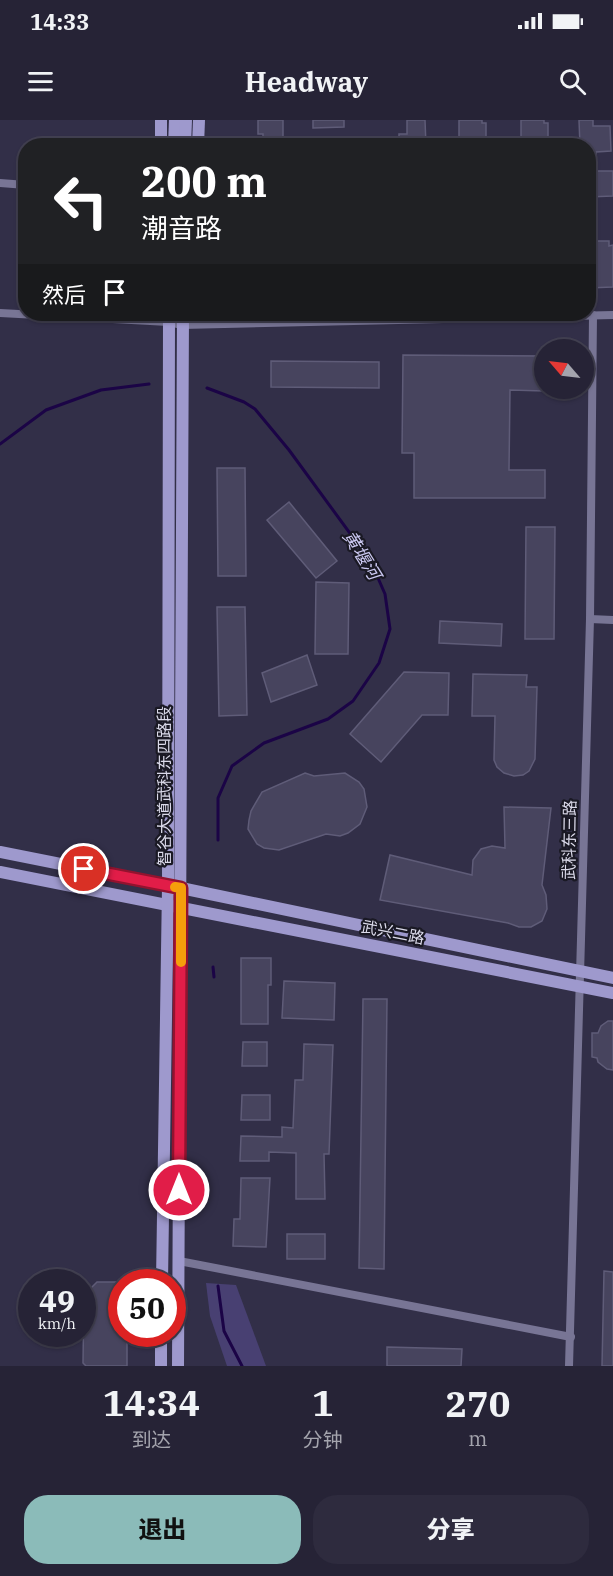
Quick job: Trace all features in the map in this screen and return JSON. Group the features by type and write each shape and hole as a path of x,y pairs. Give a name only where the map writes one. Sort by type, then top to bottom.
{"main road":[{"path":"161,120 161,138"},
{"path":"174,138 175,120"},
{"path":"185,138 186,120"},
{"path":"199,138 200,120"},
{"name":"智谷大道武科东四路段","path":"162,1269 168,886 169,321"},
{"name":"智谷大道武科东四路段","path":"178,1366 183,321"},
{"path":"0,852 613,978"},
{"name":"武兴二路","path":"0,872 613,993"},
{"path":"161,1366 162,1347"}],"street":[{"path":"0,183 18,184"},
{"path":"0,313 18,314"},
{"path":"596,315 613,315"},
{"name":"武科东三路","path":"569,1366 590,620 593,321"},
{"path":"590,620 613,620"},
{"path":"179,1261 571,1337"}],"shaded area":[{"path":"206,1283 236,1285 266,1366 227,1366 210,1316"}],"building":[{"path":"258,120 283,120 283,138 263,138 263,134 258,134"},
{"path":"313,120 344,120 344,127 313,128"},
{"path":"407,120 425,120 426,138 399,138 399,134 407,134"},
{"path":"459,120 482,120 482,123 486,123 486,138 459,138"},
{"path":"521,120 544,120 544,123 548,123 548,138 521,138"},
{"path":"579,120 593,120 593,126 610,126 611,151 596,152 596,138 580,138"},
{"path":"596,171 613,171 613,196 596,197"},
{"path":"596,241 609,241 609,246 613,245 613,287 596,288"},
{"path":"403,355 534,356 534,391 510,390 509,470 545,470 545,498 414,498 414,453 402,453"},
{"path":"271,361 379,362 379,388 271,387"},
{"path":"217,468 245,468 246,576 218,576"},
{"path":"289,502 337,561 316,578 267,520"},
{"path":"526,527 555,527 554,639 525,639"},
{"path":"316,582 349,583 348,654 315,654"},
{"path":"217,607 245,607 247,715 219,716"},
{"path":"440,621 502,624 501,646 439,643"},
{"path":"307,655 317,685 271,702 262,673"},
{"path":"404,672 449,673 448,715 422,715 381,762 350,734"},
{"path":"473,674 527,675 526,687 537,687 535,759 529,771 523,775 514,776 504,773 497,767 494,760 495,716 472,716"},
{"path":"305,773 314,776 345,773 359,782 364,789 367,807 360,824 340,836 326,834 279,850 264,848 257,844 248,829 251,811 262,792"},
{"path":"504,807 551,808 542,885 546,895 547,909 542,921 531,927 519,927 508,923 380,900 390,855 472,875 473,860 481,849 492,846 505,848"},
{"path":"241,958 271,958 268,1024 241,1024"},
{"path":"284,981 335,983 334,1020 282,1018"},
{"path":"363,999 387,999 384,1269 359,1268"},
{"path":"608,1021 613,1021 613,1070 607,1069 598,1062 597,1058 592,1057 592,1033 598,1033 601,1026"},
{"path":"243,1042 267,1042 267,1066 242,1066"},
{"path":"304,1044 333,1045 329,1154 324,1154 325,1199 296,1199 296,1153 269,1152 269,1161 240,1161 241,1136 282,1137 282,1127 293,1128 295,1080 303,1080"},
{"path":"242,1095 270,1095 270,1120 241,1120"},
{"path":"241,1178 270,1178 266,1247 233,1246 234,1219 240,1219"},
{"path":"287,1234 325,1234 325,1259 287,1259"},
{"path":"604,1271 613,1272 613,1366 602,1366"},
{"path":"108,1282 108,1347 127,1347 127,1366 86,1366 83,1363 83,1347 96,1347 96,1283"},
{"path":"387,1347 462,1349 461,1366 387,1366"}],"waterway":[{"name":"黄堰河","path":"0,444 46,410 101,390 149,384"},
{"name":"黄堰河","path":"207,388 244,402 255,409 289,450 371,562 385,594 390,629 379,663 353,701 328,719 264,743 232,766 218,798 218,840"},
{"name":"黄堰河","path":"213,967 214,977"},
{"name":"黄堰河","path":"218,1286 224,1331 242,1366"}],"slow traffic":[{"path":"175,887 181,888 181,962"}],"route":[{"path":"84,869 181,888 179,1190"}]}
